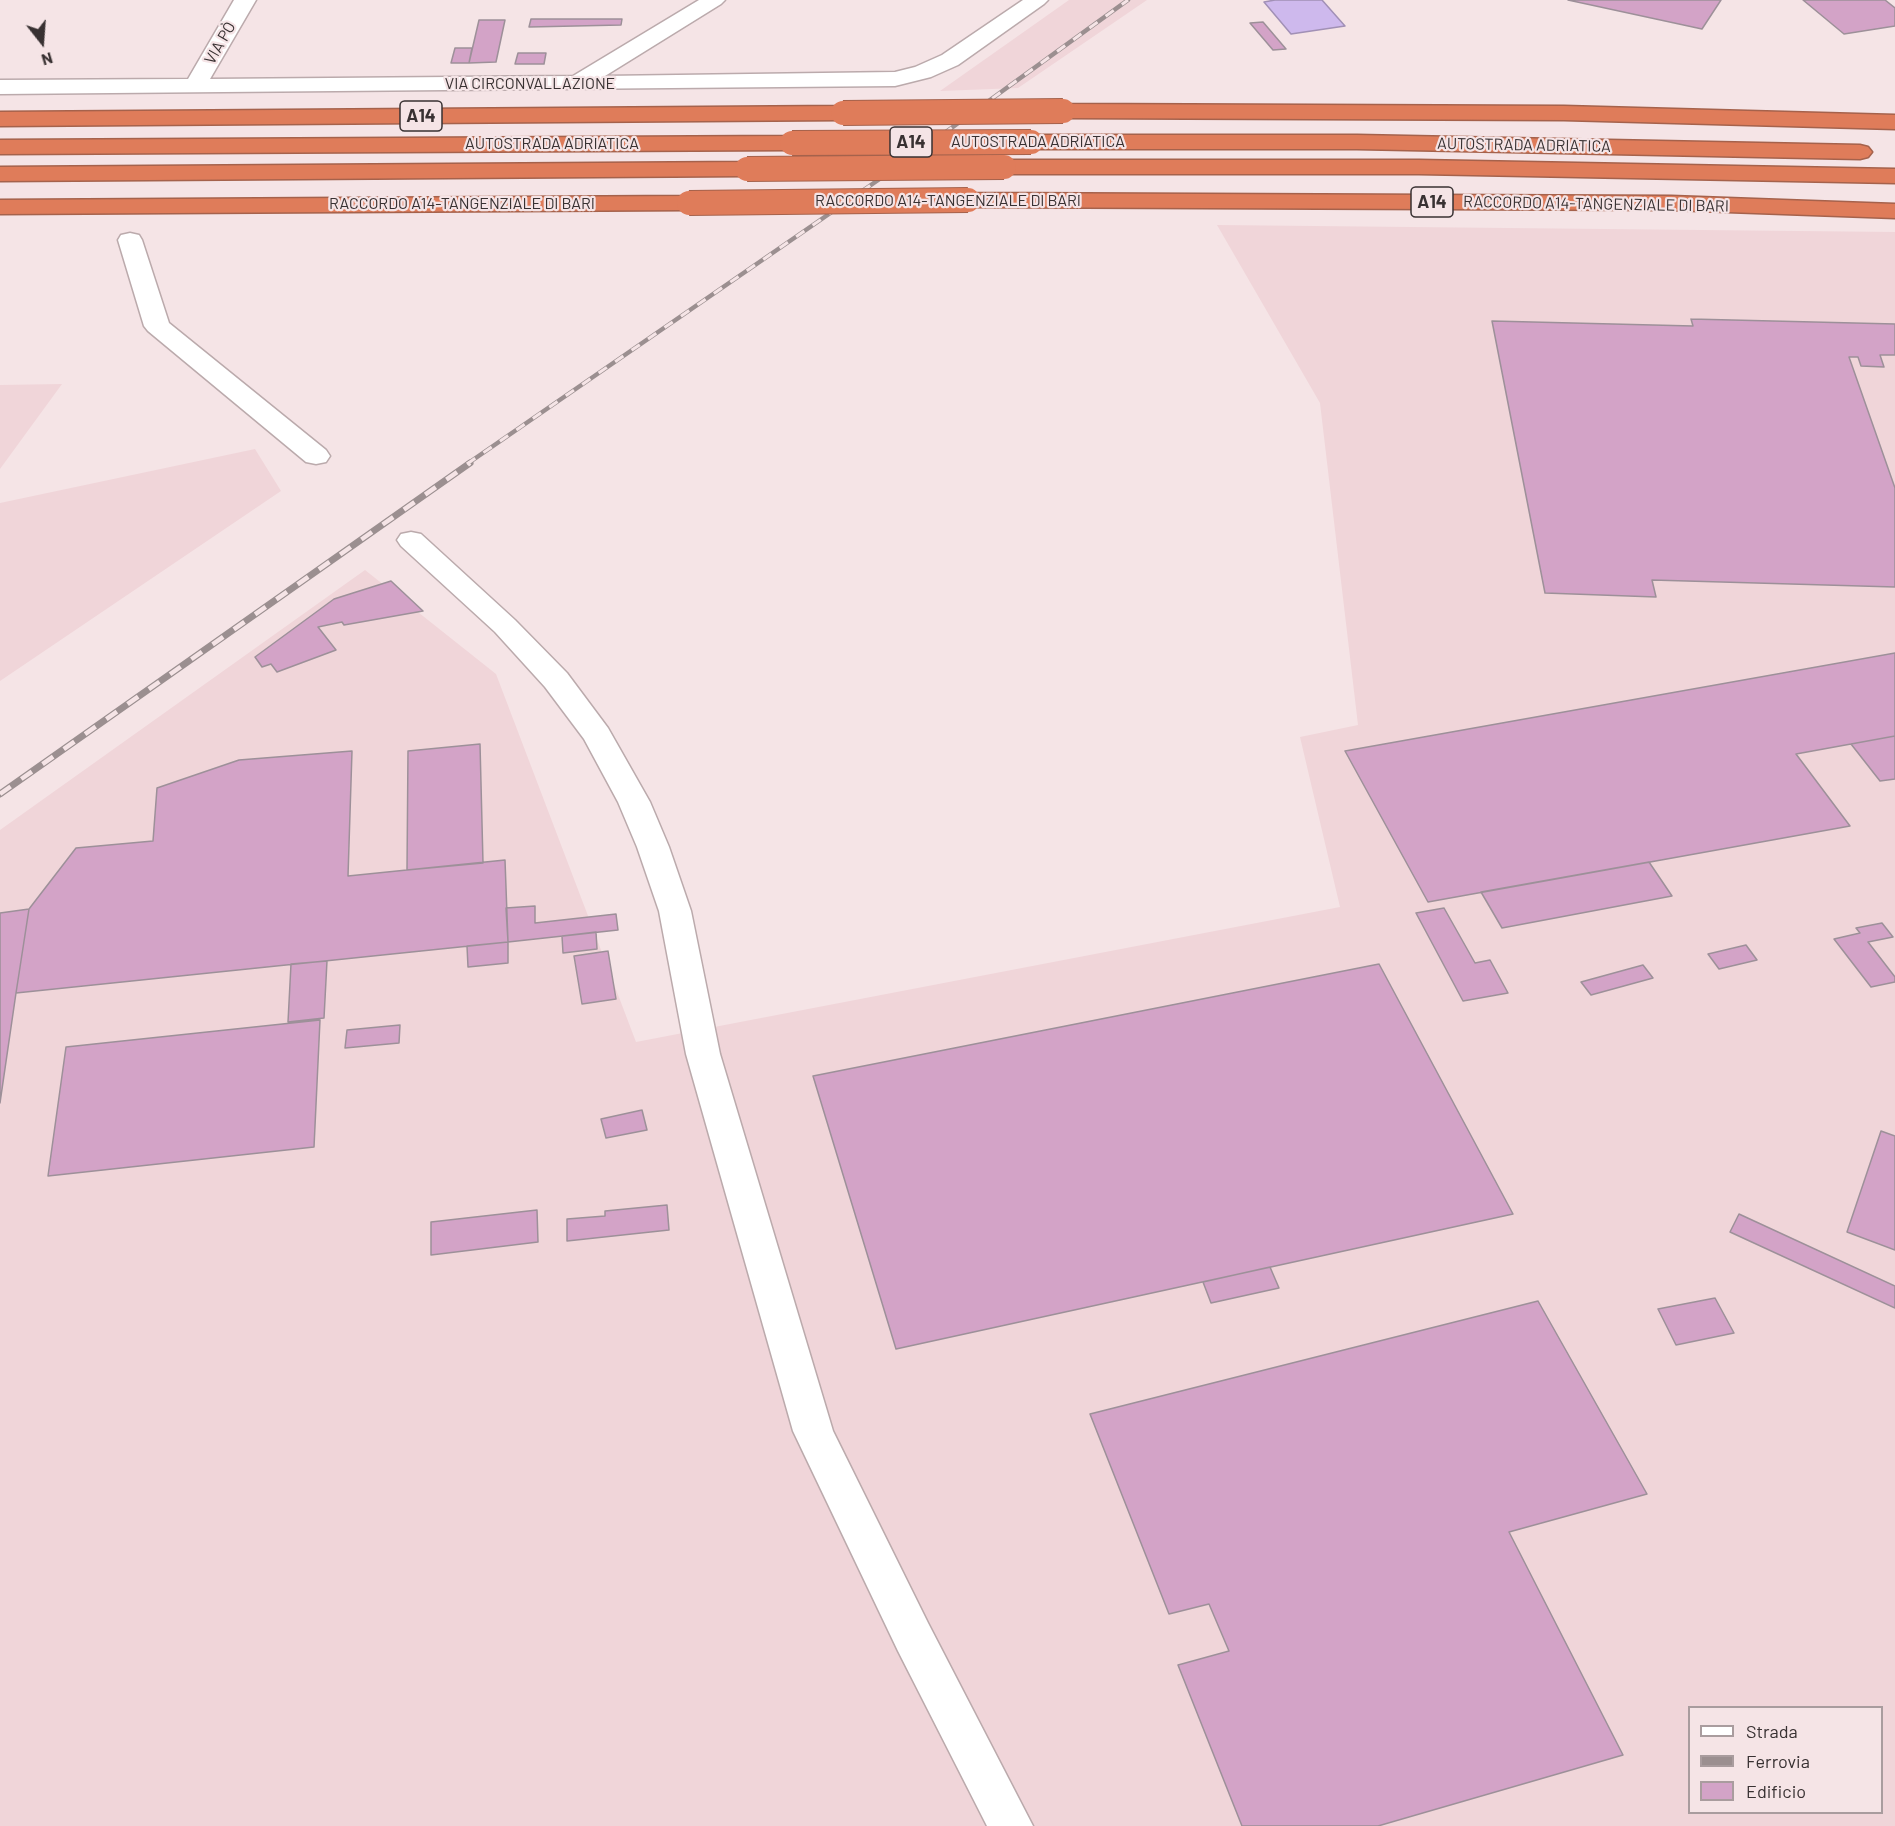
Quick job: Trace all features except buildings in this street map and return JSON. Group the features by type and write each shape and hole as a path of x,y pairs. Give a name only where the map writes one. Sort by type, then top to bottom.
{"highway":[{"name":"A14","path":"0,119 1063,111 1552,113 1888,122"},
{"name":"AUTOSTRADA ADRIATICA","path":"0,147 792,142 1357,142 1883,153"},
{"name":"AUTOSTRADA ADRIATICA","path":"0,174 1004,166 1419,167 1895,176"},
{"name":"RACCORDO A14-TANGENZIALE DI BARI","path":"0,207 968,200 1659,203 1895,211"}],"street":[{"name":"VIA PÒ","path":"195,86 245,0"},
{"path":"578,83 714,0"},
{"name":"VIA CIRCONVALLAZIONE","path":"0,87 895,79 923,72 950,60 1037,0"},
{"path":"130,240 156,326 316,456"},
{"path":"411,540 505,626 556,680 597,735 634,802 653,847 675,911 703,1054 813,1431 913,1637 1011,1826"}],"shaded area":[{"path":"1069,0 1147,0 1018,88 940,91"},
{"path":"1322,0 1345,26 1291,34 1264,2"},
{"path":"1217,225 1895,232 1895,1826 0,1826 0,830 365,570 496,674 636,1042 1340,907 1300,737 1358,725 1320,403"},
{"path":"62,384 0,469 0,385"},
{"path":"255,449 281,491 0,681 0,503"}],"railway":[{"path":"467,464 910,158 1128,0"},
{"path":"0,794 470,463"}]}
